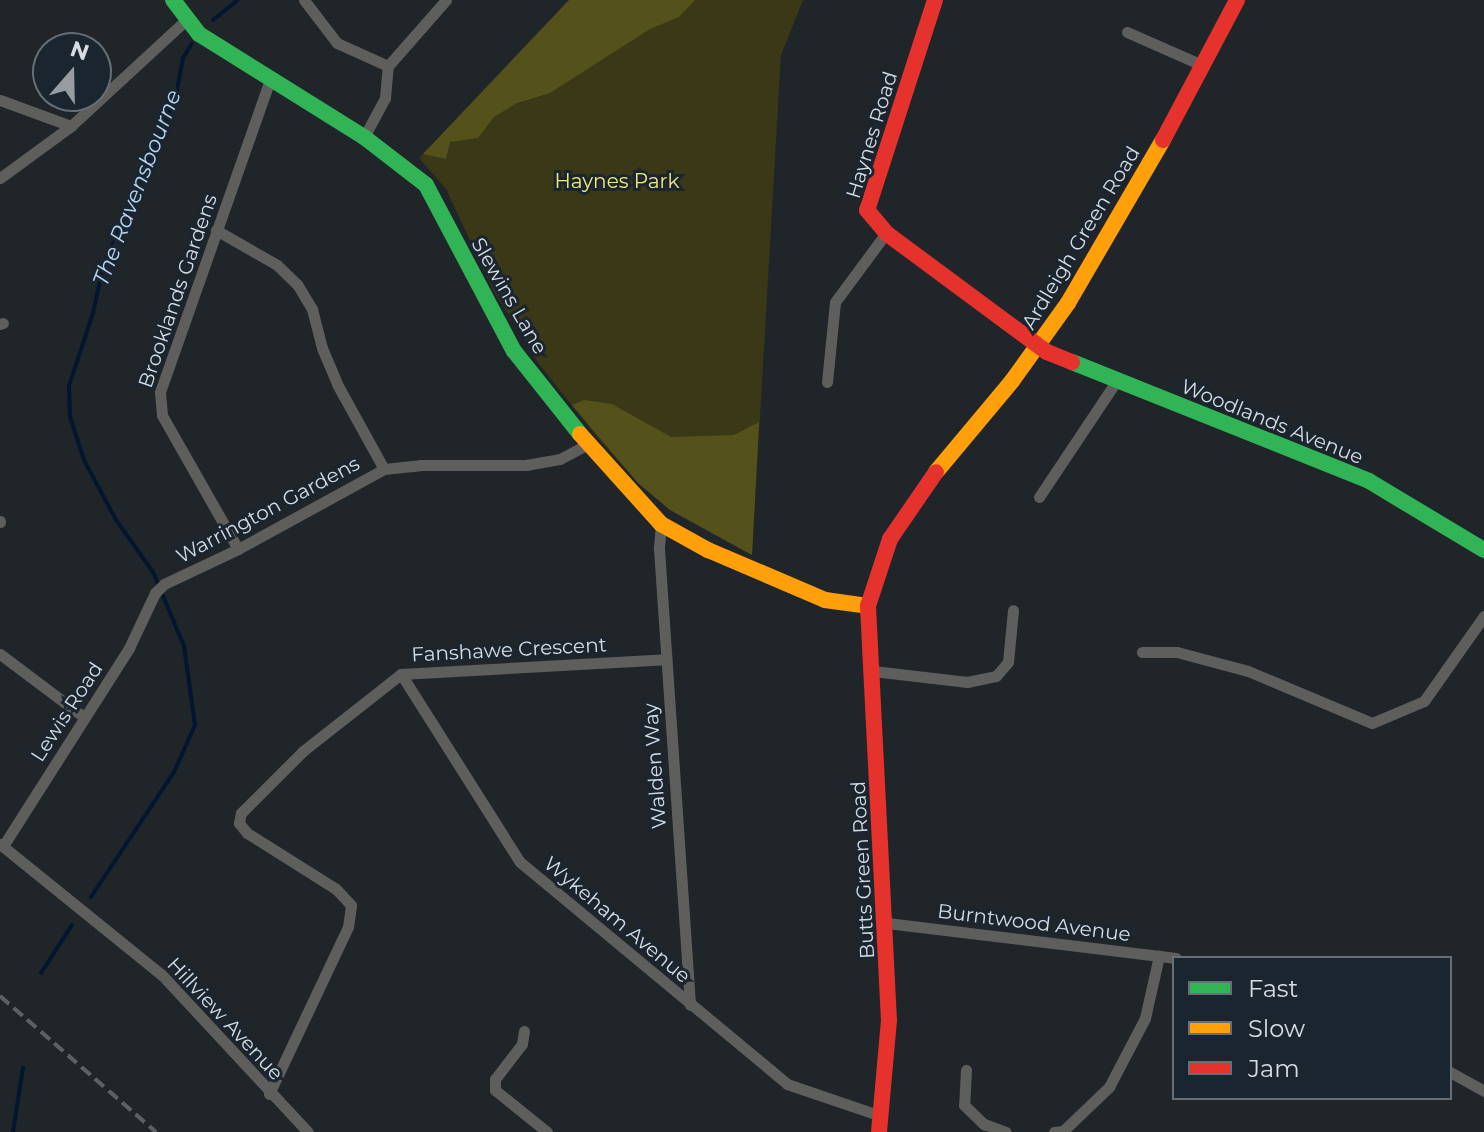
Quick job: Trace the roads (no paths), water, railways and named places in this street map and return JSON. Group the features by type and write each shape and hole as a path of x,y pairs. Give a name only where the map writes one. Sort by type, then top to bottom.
{"street":[{"name":"Slewins Lane","path":"173,0 186,20 209,41 364,137 426,185 514,351 588,444 661,524 708,550 813,595 868,606"},
{"path":"304,0 337,43 388,66"},
{"path":"364,137 385,98 388,66 446,0"},
{"name":"Haynes Road","path":"935,0 867,210 886,233 1038,347"},
{"name":"Ardleigh Green Road","path":"868,606 877,570 902,521 932,476 1038,347 1084,278 1204,66 1237,0"},
{"path":"0,178 71,126 186,20"},
{"path":"1127,32 1204,66"},
{"name":"Brooklands Gardens","path":"238,549 162,415 159,403 160,392 270,79"},
{"path":"0,100 71,126"},
{"path":"216,230 277,265 297,284 312,309 322,348 337,384 384,469"},
{"path":"827,382 835,302 886,233"},
{"name":"Woodlands Avenue","path":"1038,347 1369,481 1402,498 1484,550"},
{"path":"1039,497 1117,380"},
{"name":"Warrington Gardens","path":"155,593 164,584 238,549 384,469 420,465 526,465 560,459 588,444"},
{"name":"Walden Way","path":"661,524 659,549 690,1005"},
{"name":"Lewis Road","path":"2,845 129,648 155,593"},
{"name":"Butts Green Road","path":"868,606 887,923 889,1021 880,1124"},
{"path":"873,671 967,682 996,676 1008,662 1013,610"},
{"path":"1142,652 1177,652 1248,671 1372,723 1424,701 1484,616"},
{"path":"0,654 84,717"},
{"name":"Fanshawe Crescent","path":"269,1094 348,927 351,905 336,889 247,833 239,823 241,813 303,751 401,674 666,659"},
{"name":"Wykeham Avenue","path":"401,674 520,862 787,1084 880,1124"},
{"name":"Hillview Avenue","path":"2,845 162,975 269,1094 308,1132"},
{"name":"Burntwood Avenue","path":"887,923 1172,958"},
{"path":"1054,1132 1063,1131 1109,1087 1145,1018 1159,956"},
{"path":"524,1031 522,1044 495,1079 495,1090 547,1132"},
{"path":"966,1070 964,1105 984,1124 1006,1132"},
{"path":"1452,1073 1484,1091"}],"waterway":[{"name":"The Ravensbourne","path":"213,20 238,0"},
{"name":"The Ravensbourne","path":"91,897 174,772 195,725 184,646 153,572 116,520 84,460 70,417 69,386 93,313 103,267 175,100 183,58 192,43"},
{"name":"The Ravensbourne","path":"41,973 72,925"},
{"name":"The Ravensbourne","path":"13,1132 23,1068"}],"railway":[{"path":"0,996 156,1132"}],"park label":[{"name":"Haynes Park","path":"617,181"}]}
